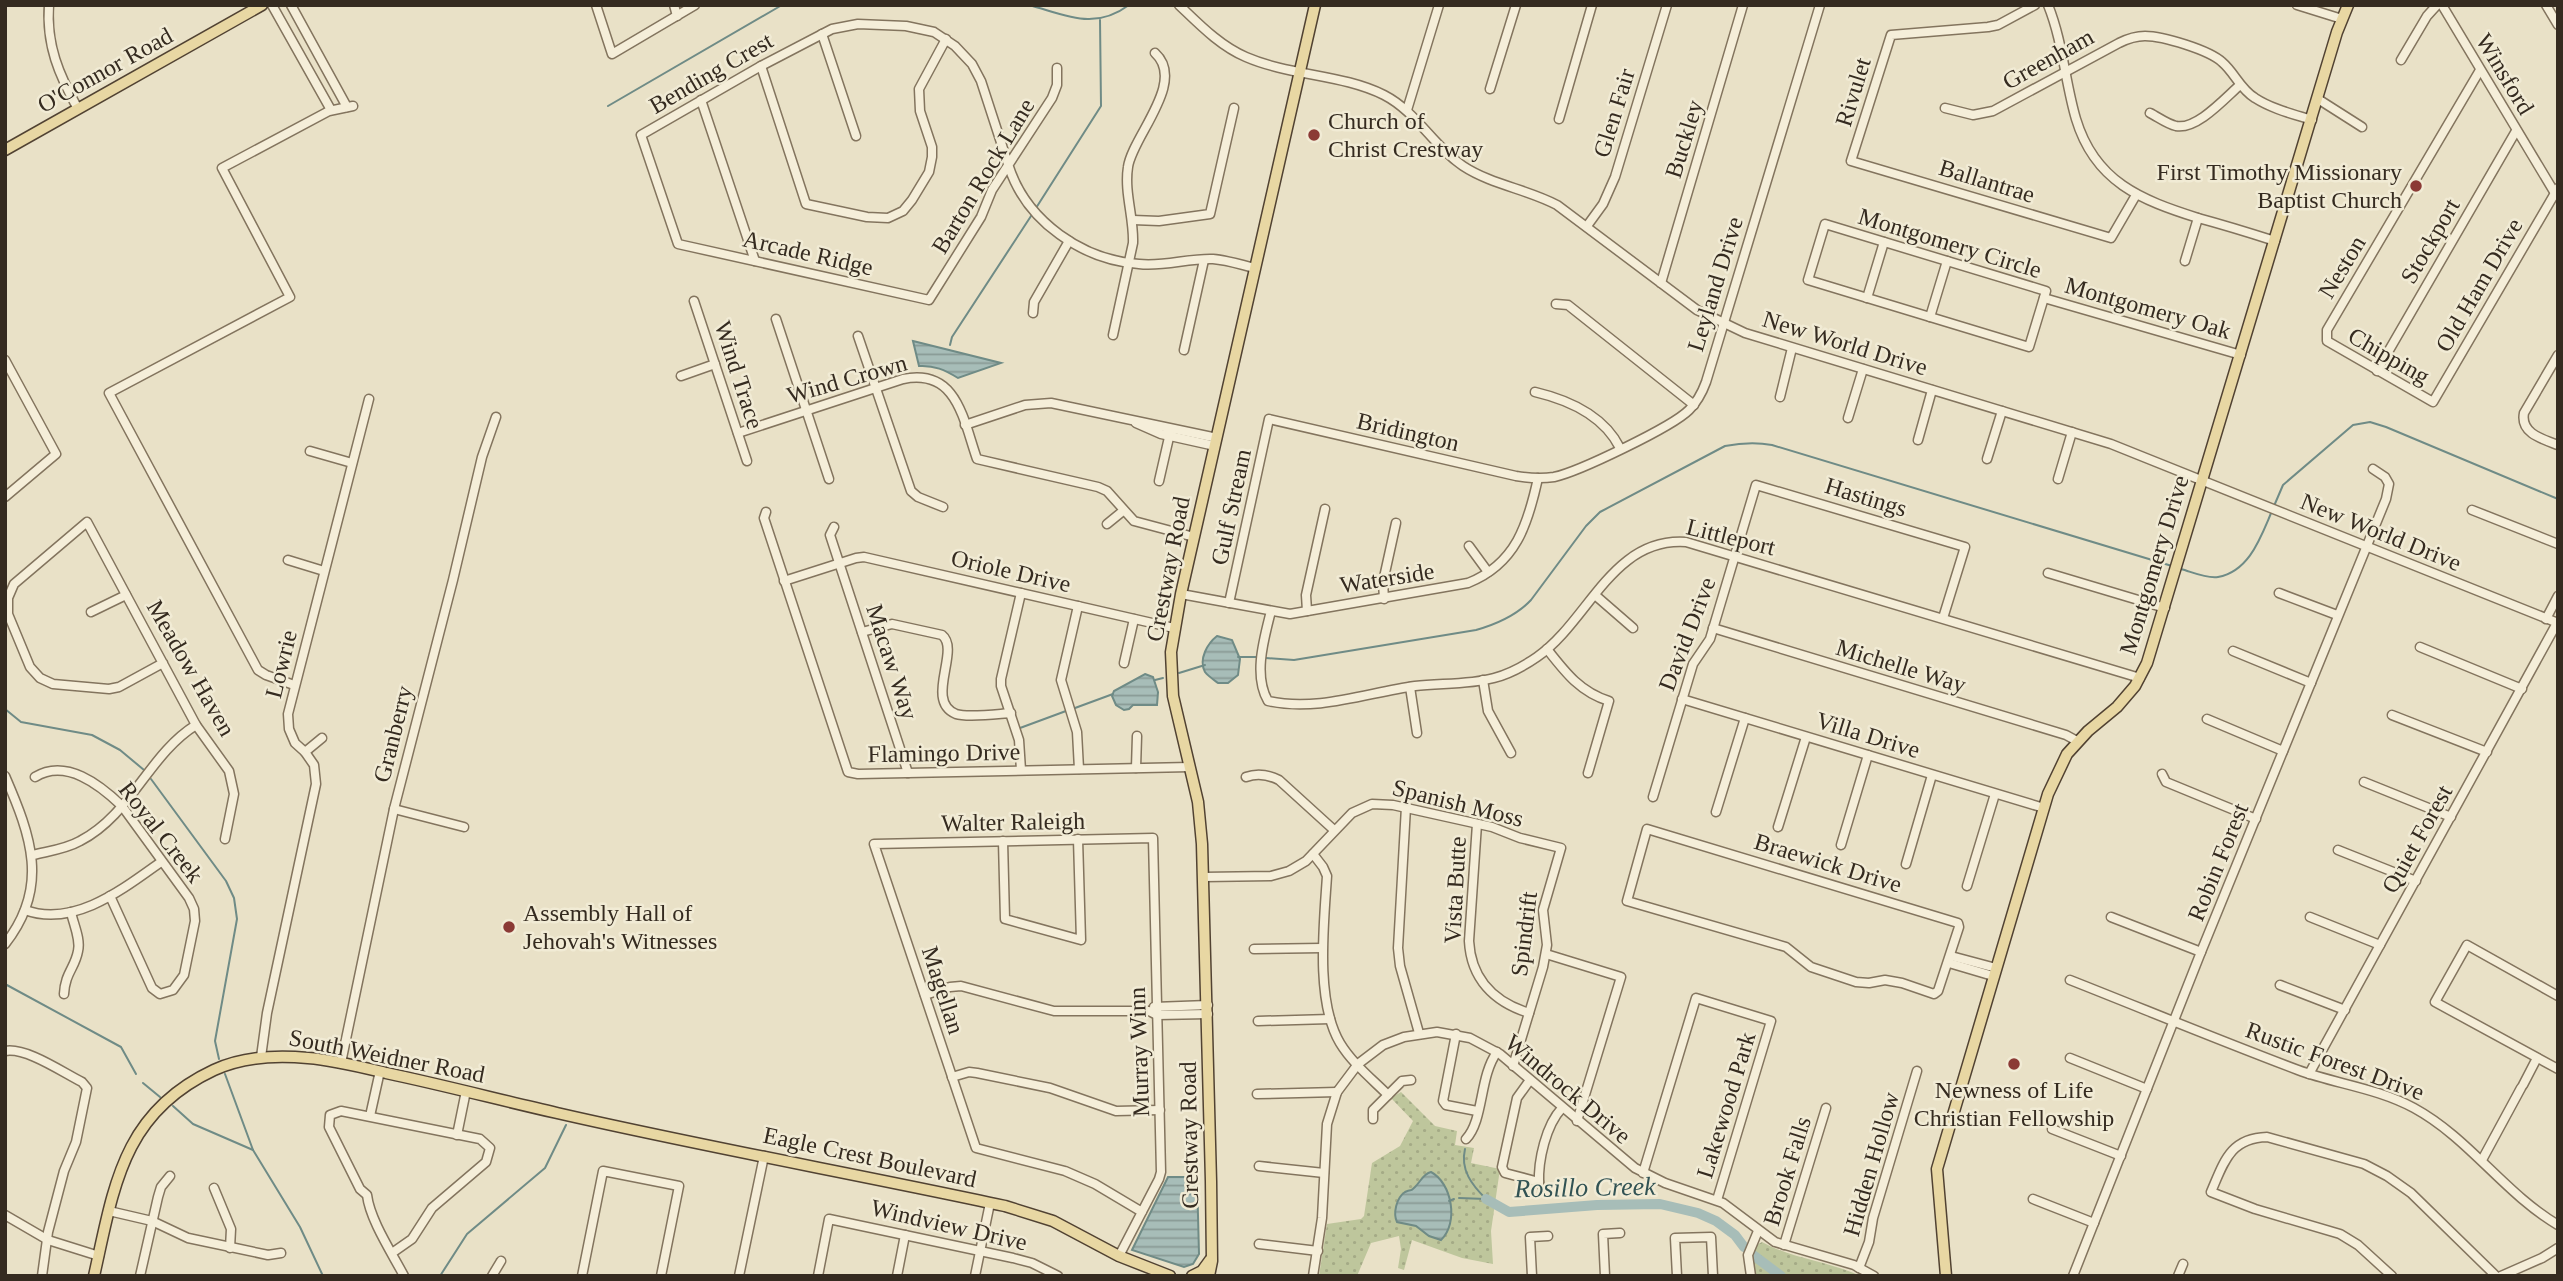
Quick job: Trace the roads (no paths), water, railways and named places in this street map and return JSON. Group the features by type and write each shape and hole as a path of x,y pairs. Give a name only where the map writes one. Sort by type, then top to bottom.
{"main road":[{"name":"O'Connor Road","path":"5,150 262,5"},
{"name":"Crestway Road","path":"1209,1276 1212,1256 1204,877 1198,802 1173,696 1171,652 1181,594 1315,5"},
{"name":"Montgomery Drive","path":"1946,1276 1937,1170 2044,808 2053,780 2067,754 2077,741 2117,707 2140,678 2154,646 2179,556 2348,5"},
{"name":"South Weidner Road","path":"94,1276 122,1162 144,1126 159,1108 181,1089 216,1069 261,1057 312,1058 551,1112"},
{"name":"Eagle Crest Boulevard","path":"551,1112 1032,1213 1119,1256 1170,1276"},
{"path":"1192,1276 1205,1268 1212,1256"},
{"path":"1212,1256 1218,1276"}],"street":[{"path":"49,5 50,39 55,65 78,108"},
{"path":"272,5 331,110"},
{"path":"291,5 350,106 331,110 222,169 290,297 109,393 258,670 294,685"},
{"path":"596,5 612,54 695,5"},
{"path":"674,5 677,16"},
{"name":"New World Drive","path":"1179,5 1233,51 1255,61 1371,90 1407,110 1446,152 1464,166 1487,179 1546,199 1587,226 1697,310 1723,324 1792,348 2111,444 2558,623"},
{"path":"1407,110 1438,5"},
{"path":"1490,89 1516,5"},
{"path":"1559,119 1592,5"},
{"name":"Glen Fair","path":"1587,226 1603,204 1615,177 1667,5"},
{"name":"Buckley","path":"1661,283 1743,5"},
{"name":"Leyland Drive","path":"1538,478 1555,477 1620,448 1670,424 1693,405 1706,382 1819,5"},
{"name":"Rivulet","path":"1852,161 1891,35 1998,25 2035,5"},
{"path":"2048,5 2055,24 2076,121 2088,147 2121,187 2156,204 2275,241"},
{"path":"2297,5 2342,19"},
{"path":"2401,60 2427,16 2440,5"},
{"name":"Winsford","path":"2440,5 2557,193"},
{"path":"2546,5 2558,25"},
{"name":"Bending Crest","path":"678,244 641,135 822,34 846,25 878,24 926,30 946,39 964,55 981,81 1009,167 1029,204 1040,218 1069,241 1096,254 1129,263 1152,265 1204,260 1226,261 1255,268"},
{"path":"822,34 856,136"},
{"name":"Greenham","path":"1945,108 1973,115 1993,111 2128,38 2148,36 2196,49 2218,59 2240,85 2263,103 2312,120"},
{"path":"761,66 806,204 888,218 903,211 924,182 932,164 932,148 918,97 921,84 946,39"},
{"path":"1112,335 1133,243 1133,220 1127,187 1129,162 1134,146 1155,113 1163,88 1163,64 1156,53"},
{"name":"Barton Rock Lane","path":"929,300 981,217 992,190 1052,98 1057,85 1057,68"},
{"name":"Neston","path":"2327,341 2327,330 2480,70"},
{"path":"2150,113 2171,124 2185,126 2197,121 2240,85"},
{"path":"2318,99 2362,127"},
{"path":"701,100 755,261"},
{"path":"1133,220 1159,221 1210,214 1234,108"},
{"name":"Stockport","path":"2377,371 2516,131"},
{"name":"Ballantrae","path":"1852,161 2111,238 2136,195"},
{"name":"Old Ham Drive","path":"2433,402 2557,193"},
{"path":"2185,261 2198,218"},
{"name":"Montgomery Circle","path":"1825,224 1947,261 2046,291 2029,347 1808,280 1825,224"},
{"path":"1033,313 1034,302 1069,241"},
{"path":"1867,298 1884,242"},
{"name":"Arcade Ridge","path":"678,244 929,300"},
{"path":"1184,350 1204,260"},
{"path":"1930,317 1947,261"},
{"name":"Montgomery Oak","path":"2044,298 2241,355"},
{"name":"Wind Trace","path":"694,301 747,461"},
{"path":"1556,304 1568,305 1693,405"},
{"path":"776,319 830,479"},
{"path":"858,336 911,491 918,497 943,507"},
{"name":"Chipping","path":"2327,341 2433,402"},
{"path":"1780,397 1792,348"},
{"path":"2558,355 2524,412 2524,425 2537,436 2558,445"},
{"path":"5,360 56,454 5,497"},
{"path":"681,376 715,364"},
{"path":"1848,418 1863,369"},
{"name":"Wind Crown","path":"738,433 876,387 914,376 926,377 938,382 956,399 976,459 1098,487 1114,498 1123,511 1142,525 1194,537"},
{"path":"1917,440 1932,390"},
{"path":"1535,392 1576,405 1613,435 1620,448"},
{"name":"Lowrie","path":"261,1057 267,1013 316,783 314,765 295,743 289,729 288,714 369,399"},
{"path":"965,425 1025,405 1051,403 1133,421 1150,430 1216,442"},
{"path":"1987,460 2002,411"},
{"name":"Granberry","path":"341,1063 394,809 482,457 495,417"},
{"name":"Bridington","path":"1269,419 1516,476 1538,478"},
{"name":"Gulf Stream","path":"1229,603 1269,419"},
{"path":"1159,481 1170,432"},
{"path":"2058,479 2072,432"},
{"path":"310,451 352,463"},
{"name":"Robin Forest","path":"2073,1276 2201,952 2386,499 2389,484 2373,469"},
{"name":"Waterside","path":"1181,594 1290,614 1455,587 1476,580 1499,564 1520,537 1530,514 1538,478"},
{"name":"Hastings","path":"1756,485 1965,547 1943,618"},
{"name":"David Drive","path":"1653,797 1693,664 1710,639 1756,485"},
{"path":"1307,611 1306,595 1325,509"},
{"path":"2472,510 2558,544"},
{"path":"1107,524 1123,511"},
{"name":"Flamingo Drive","path":"766,512 764,518 848,772 858,774 1190,766"},
{"name":"Meadow Haven","path":"163,663 109,690 53,684 40,678 30,667 8,614 10,591 19,579 87,522 126,594 163,663 196,725 223,760 231,776 233,800 225,839"},
{"path":"1384,598 1383,582 1396,523"},
{"path":"834,527 831,535 839,564"},
{"name":"Littleport","path":"1271,611 1261,664 1262,683 1268,701 1294,705 1317,704 1410,687 1483,680 1509,673 1547,649 1626,561 1654,545 1686,542 2140,678"},
{"path":"1469,546 1488,572"},
{"name":"Oriole Drive","path":"784,581 864,557 1174,628"},
{"path":"288,560 324,571"},
{"name":"Macaw Way","path":"839,564 908,773"},
{"path":"2048,573 2165,608"},
{"path":"1021,593 1001,679 1020,745 1021,770"},
{"path":"2280,593 2337,615"},
{"path":"91,612 126,594"},
{"path":"1595,595 1633,628"},
{"path":"2546,619 2558,596"},
{"path":"1078,606 1061,680 1077,732 1079,769"},
{"path":"1124,663 1134,618"},
{"name":"Quiet Forest","path":"2309,1074 2558,623"},
{"path":"862,632 892,624 946,637 949,648 942,682 947,705 951,710 960,715 1011,713"},
{"name":"Michelle Way","path":"1713,628 2077,741"},
{"path":"2420,647 2522,688"},
{"path":"1547,649 1579,687 1593,696 1609,701 1588,773"},
{"path":"2233,651 2311,683"},
{"path":"1483,680 1488,711 1511,753"},
{"path":"1410,687 1418,733"},
{"name":"Villa Drive","path":"1682,699 2044,808"},
{"path":"2392,715 2487,752"},
{"path":"1716,812 1745,718"},
{"path":"2207,719 2283,751"},
{"path":"33,855 80,841 102,827 174,741 196,725"},
{"path":"1136,736 1136,768"},
{"path":"1779,827 1806,737"},
{"path":"305,752 323,738"},
{"path":"1841,845 1868,755"},
{"name":"Royal Creek","path":"35,777 49,770 74,773 100,787 122,806 192,903 195,921 181,982 165,993 155,992 110,896"},
{"path":"2162,774 2166,782 2256,819"},
{"path":"1906,864 1932,775"},
{"path":"5,776 26,826 33,855 32,884 25,909 9,932 5,944"},
{"path":"1246,777 1269,776 1279,780 1334,830"},
{"path":"2364,782 2451,817"},
{"path":"1967,886 1994,794"},
{"name":"Spanish Moss","path":"1204,877 1271,876 1284,873 1306,861 1352,813 1372,804 1406,807 1499,829 1520,838 1561,848"},
{"path":"1406,807 1398,948 1400,966 1419,1033"},
{"path":"394,809 464,827"},
{"name":"Vista Butte","path":"1477,824 1469,941 1471,956 1479,978 1494,995 1507,1004 1530,1013"},
{"name":"Braewick Drive","path":"1647,830 1954,922 1959,927 1950,960 1936,994 1894,981 1856,982 1811,967 1786,947 1627,901 1647,830"},
{"name":"Walter Raleigh","path":"874,844 1153,838"},
{"name":"Murray Winn","path":"1119,1256 1161,1172 1153,838"},
{"path":"1003,841 1005,919 1081,940 1078,839"},
{"name":"Magellan","path":"874,844 976,1149 1065,1171 1095,1184 1142,1212"},
{"name":"Spindrift","path":"1513,1066 1546,954 1543,910 1561,848"},
{"path":"2338,850 2416,881"},
{"path":"1312,854 1319,860 1327,876 1322,948 1330,1019 1342,1046 1388,1095"},
{"path":"25,909 46,916 71,912 110,896 161,862"},
{"path":"64,994 65,979 79,946 71,912"},
{"path":"2111,916 2201,952"},
{"path":"2310,917 2380,945"},
{"path":"2558,996 2467,946 2435,1002 2558,1069"},
{"path":"1254,949 1322,948"},
{"path":"1546,954 1621,977 1577,1121"},
{"path":"1950,960 1995,972"},
{"name":"Rustic Forest Drive","path":"2070,979 2309,1074 2398,1100 2437,1122 2482,1160 2528,1205 2558,1225"},
{"path":"2280,985 2344,1010"},
{"path":"925,995 961,986 1054,1011 1208,1009"},
{"name":"Lakewood Park","path":"1643,1173 1696,998 1771,1021 1717,1200"},
{"path":"1258,1021 1330,1019"},
{"name":"Windrock Drive","path":"1313,1276 1318,1251 1327,1124 1337,1092 1358,1064 1383,1045 1419,1033 1437,1032 1456,1034 1480,1042 1497,1052 1620,1158 1643,1173 1717,1200 1784,1245 1859,1268 1874,1276"},
{"path":"1456,1034 1444,1103 1477,1111"},
{"path":"5,1051 17,1049 82,1082 87,1088 76,1142 61,1181 42,1276"},
{"path":"1466,1139 1474,1127 1485,1073 1497,1052"},
{"path":"2070,1058 2147,1088"},
{"path":"2482,1160 2538,1058"},
{"name":"Hidden Hollow","path":"1859,1268 1869,1242 1873,1218 1917,1071"},
{"path":"370,1116 380,1072"},
{"path":"952,1077 969,1072 1050,1088 1116,1111 1160,1110"},
{"path":"1373,1119 1373,1110 1402,1081 1411,1080"},
{"path":"1530,1080 1517,1098 1502,1167 1505,1173 1539,1184 1539,1172 1551,1121 1562,1108"},
{"path":"457,1135 466,1091"},
{"path":"1257,1094 1337,1092"},
{"name":"Brook Falls","path":"1784,1245 1826,1108"},
{"path":"392,1253 412,1239 432,1208 486,1162 490,1149 480,1139 341,1111 330,1115 329,1127 360,1189 361,1198 368,1204 392,1253 404,1276"},
{"path":"2052,1129 2121,1156"},
{"path":"2392,1276 2358,1245 2340,1234 2255,1209 2211,1192 2230,1152 2239,1144 2252,1139 2275,1138 2364,1164 2402,1186 2498,1276 2542,1258 2558,1248"},
{"path":"739,1276 764,1156"},
{"path":"1259,1166 1324,1173"},
{"path":"582,1276 603,1171 679,1186 661,1276"},
{"path":"140,1276 161,1186 170,1177"},
{"path":"214,1188 231,1229 230,1248"},
{"path":"2033,1199 2094,1223"},
{"path":"975,1276 990,1203"},
{"path":"109,1211 152,1221 188,1238 268,1255 281,1252"},
{"path":"5,1215 48,1240 99,1255"},
{"name":"Windview Drive","path":"818,1276 830,1219 1032,1263 1058,1276"},
{"name":"Brook Falls","path":"1751,1276 1748,1255 1758,1230"},
{"path":"1605,1276 1603,1234 1620,1233"},
{"path":"897,1276 905,1235"},
{"path":"1532,1276 1530,1237 1548,1236"},
{"path":"1677,1276 1675,1238 1711,1237 1713,1276"},
{"path":"1259,1244 1318,1251"},
{"path":"492,1276 501,1261"},
{"path":"2178,1276 2183,1264"}],"water":[{"path":"913,341 1001,363 958,378 930,366 919,366"},
{"path":"1217,636 1232,640 1240,659 1238,675 1228,683 1218,683 1203,667 1205,652"},
{"path":"1145,674 1153,677 1158,692 1157,705 1133,705 1124,710 1116,705 1112,696 1114,691"},
{"path":"1431,1172 1444,1185 1451,1204 1450,1224 1441,1240 1429,1236 1416,1226 1397,1222 1395,1215 1399,1198"},
{"path":"1168,1177 1197,1177 1199,1254 1193,1264 1184,1267 1132,1250"}],"waterway":[{"path":"608,106 782,5"},
{"path":"1029,5 1080,19 1104,17 1129,5"},
{"path":"1036,208 1101,106 1100,20"},
{"path":"950,345 952,337 1033,213"},
{"path":"2274,506 2283,485 2353,425 2370,422 2558,499"},
{"path":"1266,658 1294,660 1476,630 1499,622 1519,611 1531,600 1586,526 1600,512 1725,446 1742,444 1772,445 2172,566"},
{"path":"2181,569 2218,577 2238,568 2253,551 2272,511"},
{"path":"1238,657 1257,657"},
{"path":"1179,673 1205,665"},
{"path":"1155,680 1163,678"},
{"path":"1075,708 1113,694"},
{"path":"5,709 21,722 92,735 120,750 144,770"},
{"path":"1020,728 1066,711"},
{"path":"151,779 226,881 234,898 237,919 215,1041 219,1059"},
{"path":"5,984 121,1047 136,1074"},
{"path":"225,1074 253,1150 300,1227 323,1276"},
{"path":"143,1083 160,1097"},
{"path":"173,1106 193,1124 253,1150"},
{"path":"440,1276 467,1234 545,1168 566,1125"},
{"path":"1465,1149 1464,1164 1468,1177 1486,1199"},
{"name":"Rosillo Creek","path":"1459,1198 1486,1199"},
{"name":"Rosillo Creek","path":"1449,1201 1454,1199"},
{"name":"Rosillo Creek","path":"1486,1199 1509,1212 1597,1205 1660,1204 1698,1213 1716,1221 1735,1235 1744,1247"},
{"name":"Rosillo Creek","path":"1753,1255 1781,1276"}],"place":[{"name":"Church of Christ Crestway","path":"1314,135"},
{"name":"First Timothy Missionary Baptist Church","path":"2416,186"},
{"name":"Assembly Hall of Jehovah's Witnesses","path":"509,927"},
{"name":"Newness of Life Christian Fellowship","path":"2014,1064"}]}
